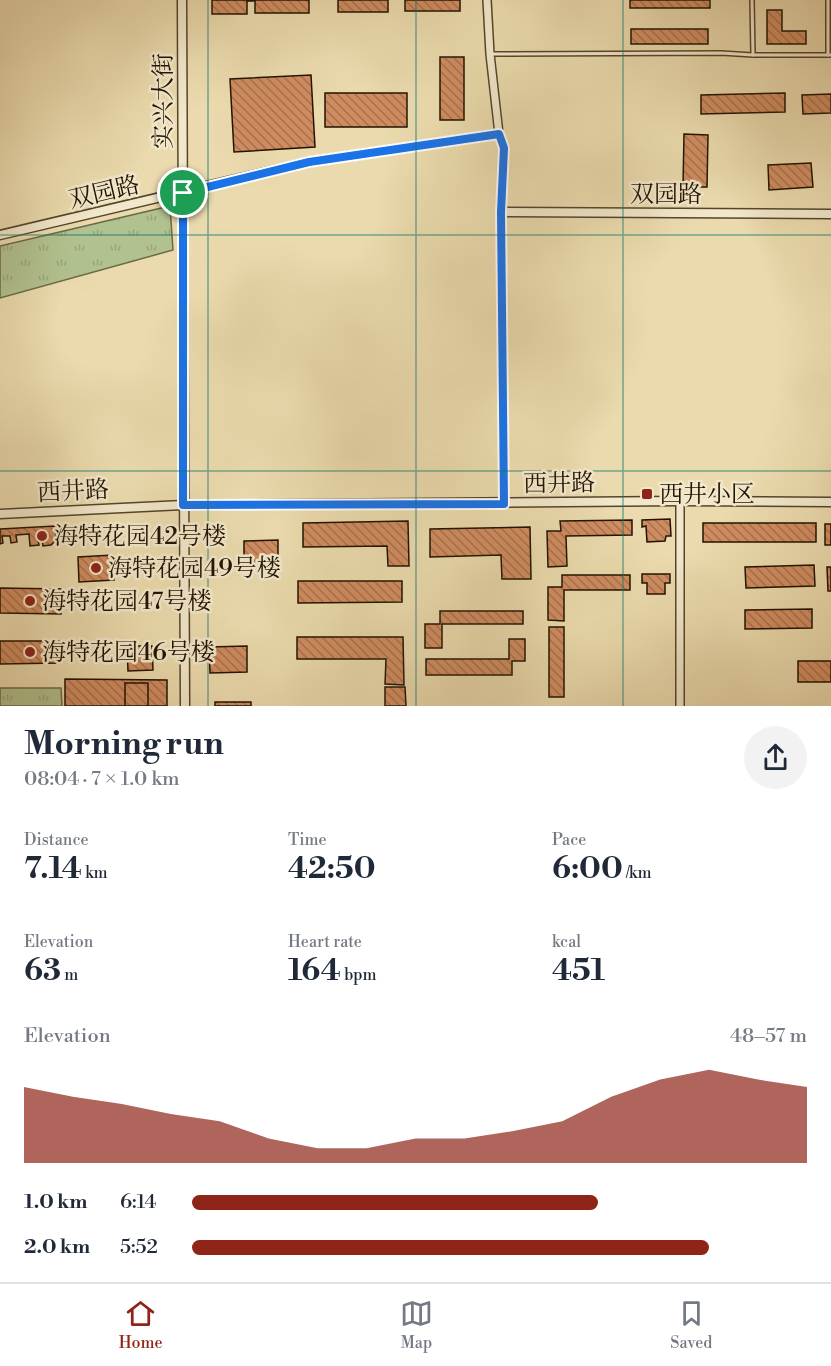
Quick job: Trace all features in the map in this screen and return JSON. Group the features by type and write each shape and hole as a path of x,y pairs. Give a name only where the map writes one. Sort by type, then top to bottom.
{"street":[{"name":"实兴大街","path":"182,0 185,706"},
{"path":"487,0 490,54 499,134 504,148 501,212 504,504"},
{"name":"双园路","path":"0,235 309,162 499,134"},
{"name":"双园路","path":"501,212 831,214"},
{"path":"680,501 680,706"},
{"name":"西井路","path":"0,514 183,505 831,502"}],"lane":[{"path":"752,0 753,55"},
{"path":"490,54 830,55 828,0"}],"green space":[{"path":"170,206 173,250 0,298 0,246"},
{"path":"0,688 61,688 62,706 0,706"}],"building":[{"path":"212,0 309,0 309,13 255,13 255,1 247,1 247,14 212,14"},
{"path":"338,0 388,0 388,12 338,12"},
{"path":"405,0 460,0 460,11 405,11"},
{"path":"630,0 710,0 710,8 630,8"},
{"path":"767,10 782,10 782,31 806,31 806,44 767,44"},
{"path":"631,29 708,29 708,44 631,44"},
{"path":"440,57 464,57 464,120 440,120"},
{"path":"311,75 315,147 234,152 230,79"},
{"path":"325,93 407,93 407,127 325,127"},
{"path":"785,93 785,112 701,114 701,95"},
{"path":"831,94 831,113 803,114 802,95"},
{"path":"684,134 708,135 707,187 683,187"},
{"path":"811,163 813,187 769,190 768,165"},
{"path":"670,519 671,536 666,536 665,541 647,542 646,526 642,527 642,520"},
{"path":"632,520 632,535 566,536 567,566 548,567 547,531 561,531 560,521"},
{"path":"408,521 409,566 388,566 387,546 303,547 303,523"},
{"path":"703,523 816,523 816,542 703,542"},
{"path":"825,524 831,524 831,545 825,545"},
{"name":"海特花园42号楼","path":"55,526 56,540 51,545 43,546 42,539 38,539 39,545 30,546 29,534 16,535 17,542 11,543 10,536 2,536 3,543 0,544 0,529"},
{"path":"530,527 531,579 502,579 501,555 430,557 430,529"},
{"path":"278,540 278,567 244,568 244,541"},
{"name":"海特花园49号楼","path":"113,555 114,580 79,582 78,557"},
{"path":"814,565 815,586 746,588 745,567"},
{"path":"827,567 831,567 831,591 828,591"},
{"path":"642,574 670,574 670,583 665,583 665,594 647,594 647,583 642,583"},
{"path":"562,575 630,575 630,590 564,590 564,621 548,620 548,587 562,587"},
{"path":"298,581 402,581 402,602 298,603"},
{"name":"海特花园47号楼","path":"0,588 61,589 61,614 0,613"},
{"path":"812,609 812,628 745,629 745,610"},
{"path":"440,611 523,611 523,624 442,624 442,648 425,648 425,624 440,624"},
{"path":"549,627 564,627 564,697 549,697"},
{"path":"297,637 403,637 404,685 385,684 386,659 297,659"},
{"path":"509,639 525,639 525,661 512,661 512,675 426,675 426,659 509,659"},
{"name":"海特花园46号楼","path":"0,641 59,641 60,663 0,664"},
{"path":"127,646 152,646 153,670 128,671"},
{"path":"247,646 247,672 210,673 209,647"},
{"path":"798,661 831,661 831,682 798,682"},
{"path":"65,679 167,680 167,706 65,706"},
{"path":"125,683 148,683 148,706 125,706"},
{"path":"385,687 405,687 406,706 385,706"},
{"path":"215,702 251,702 251,706 215,706"}],"place":[{"name":"西井小区","path":"647,494"},
{"name":"海特花园42号楼","path":"42,536"},
{"name":"海特花园49号楼","path":"96,568"},
{"name":"海特花园47号楼","path":"30,601"},
{"name":"海特花园46号楼","path":"30,652"}],"route":[{"path":"499,134 504,148 501,212 504,504 183,505 183,193 309,162 499,134"}]}
